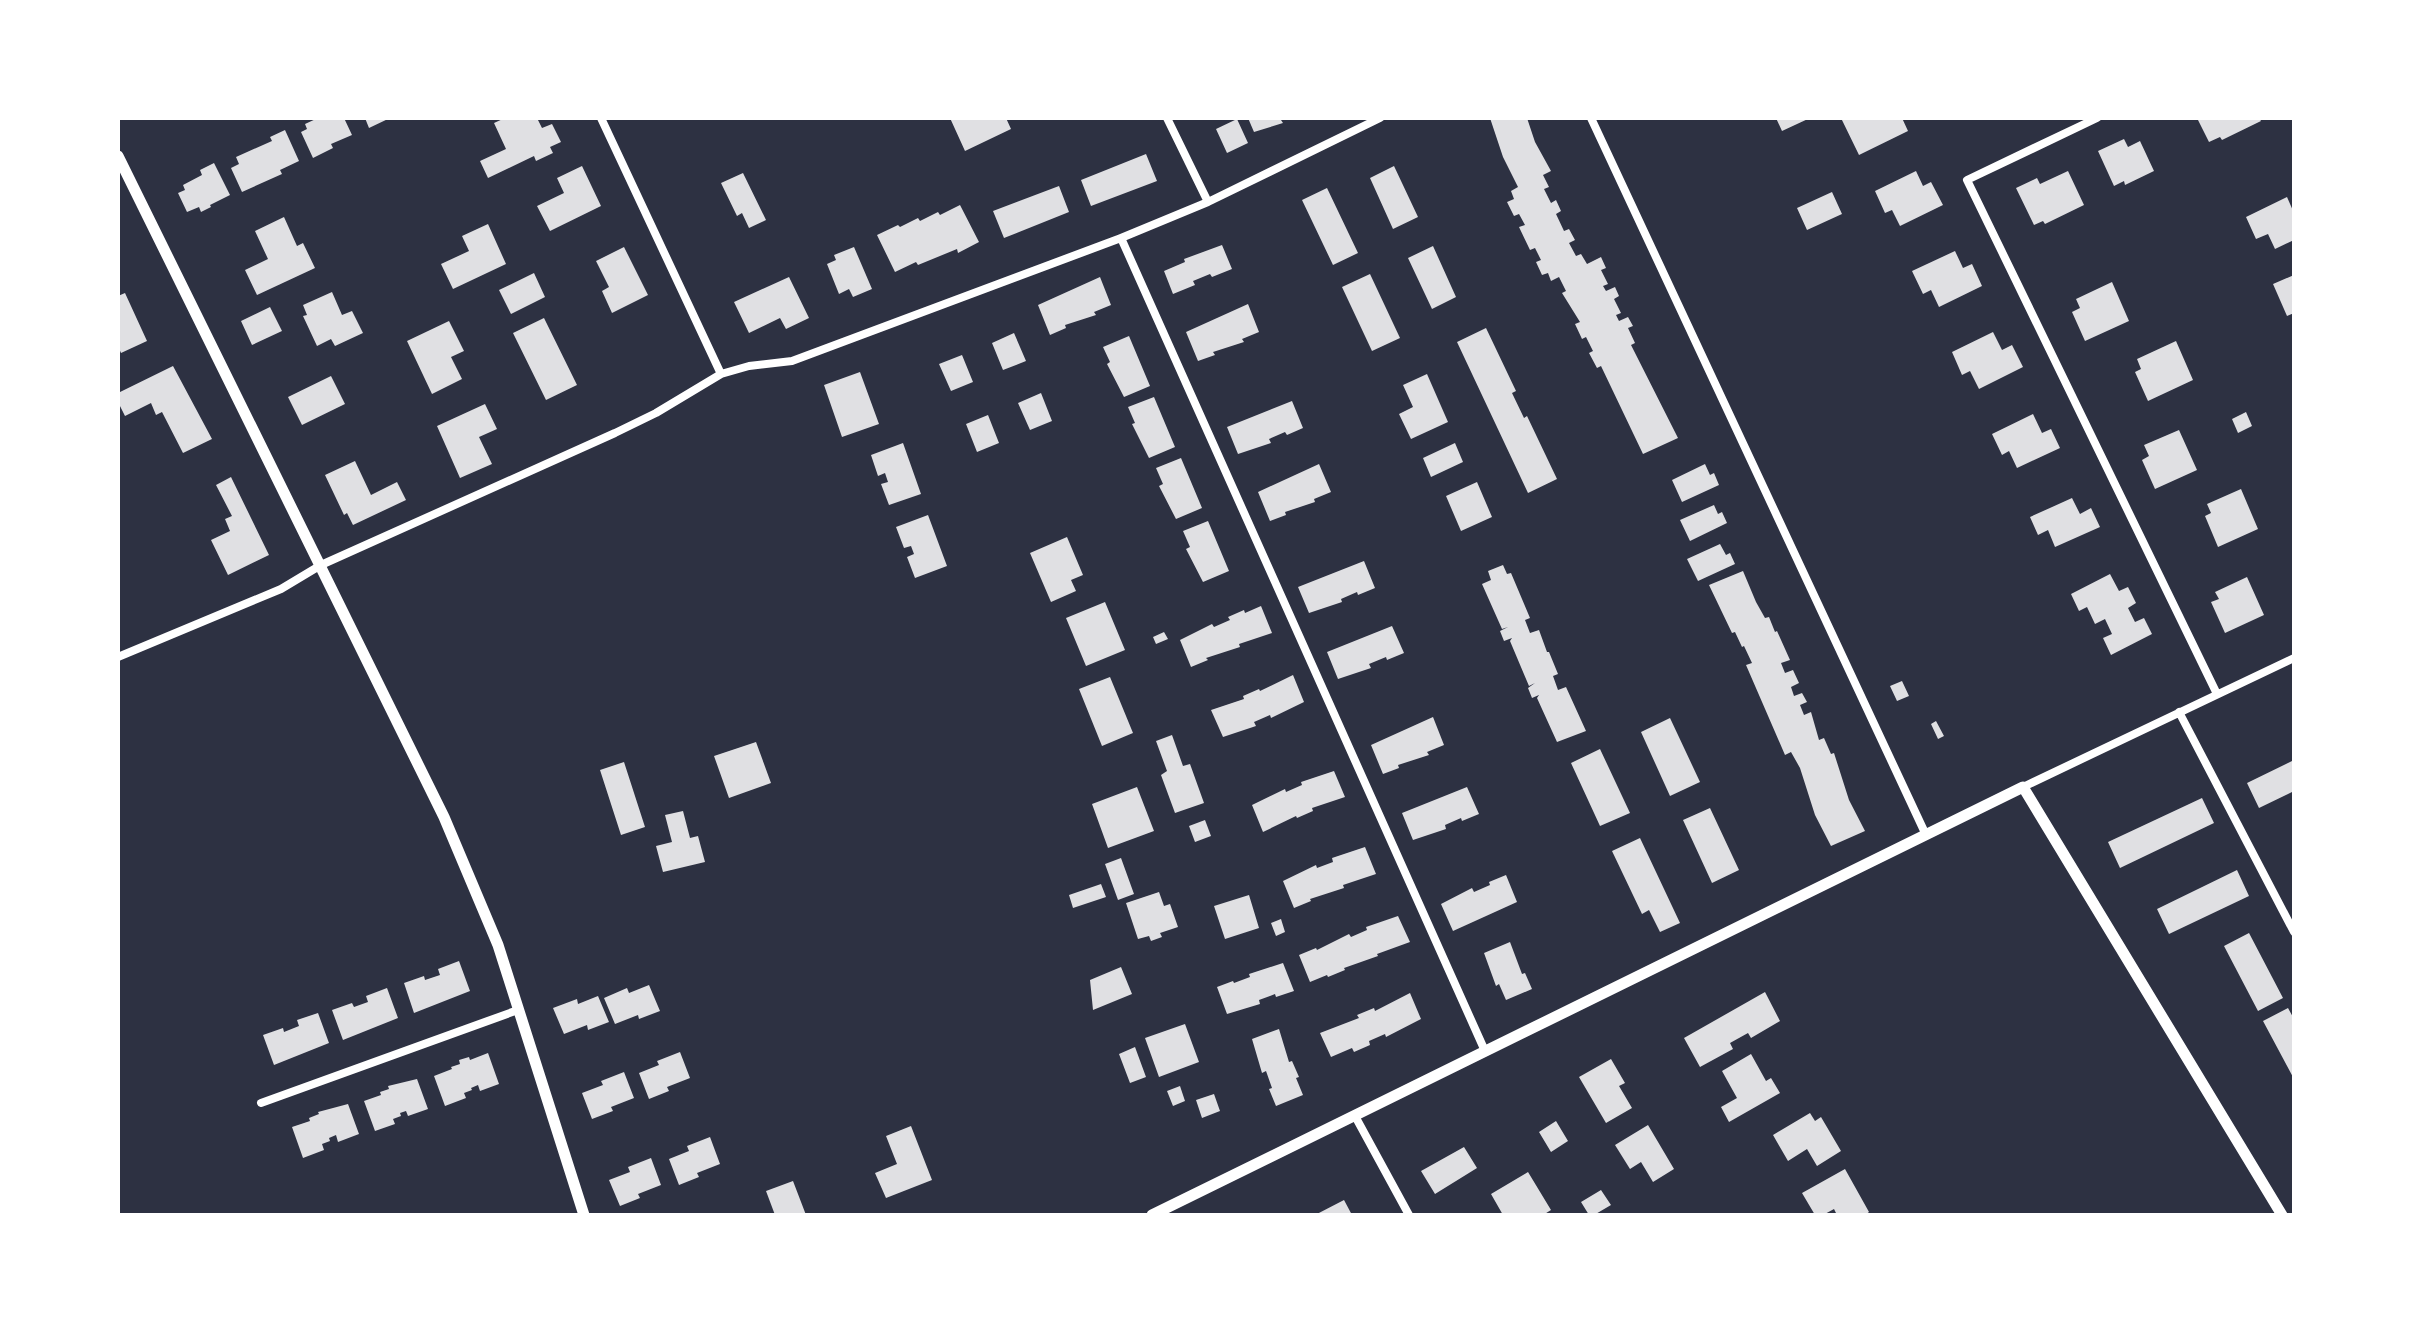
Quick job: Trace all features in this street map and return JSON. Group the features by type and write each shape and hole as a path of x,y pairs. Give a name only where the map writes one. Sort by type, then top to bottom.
{"street":[{"path":"601,118 721,374"},
{"path":"1167,118 1208,202"},
{"path":"118,657 281,589 321,565 615,433 656,413 721,374 749,366 792,361 1121,238 1208,202 1380,118"},
{"path":"1591,118 1926,835"},
{"path":"2097,118 1967,180 2217,694"},
{"path":"118,156 444,817 498,945 584,1215"},
{"path":"1121,238 1485,1051"},
{"path":"1152,1215 2023,787 2294,658"},
{"path":"2179,712 2294,932"},
{"path":"2023,787 2282,1215"},
{"path":"261,1103 518,1010"},
{"path":"1355,1116 1409,1215"}],"building":[{"path":"318,118 344,118 352,135 331,144 333,148 313,158 301,132 307,129 305,124"},
{"path":"365,118 390,118 369,128"},
{"path":"505,118 537,118 542,128 552,124 561,142 550,147 553,153 536,161 534,156 488,178 480,161 506,149 494,123"},
{"path":"950,118 1006,118 1011,129 965,151"},
{"path":"1248,118 1287,118 1281,120 1283,123 1254,132"},
{"path":"1490,118 1527,118 1535,142 1551,171 1543,175 1549,187 1544,189 1551,203 1556,200 1561,211 1556,214 1564,231 1569,229 1575,240 1569,243 1576,256 1581,254 1587,264 1601,257 1606,268 1601,270 1608,284 1603,286 1606,291 1615,287 1619,296 1614,299 1621,313 1616,315 1619,321 1628,317 1633,326 1628,328 1635,343 1631,345 1678,438 1643,454 1601,366 1597,368 1589,353 1593,351 1586,337 1582,339 1575,324 1580,322 1562,293 1566,291 1559,277 1551,281 1548,273 1542,275 1536,262 1541,260 1535,248 1530,250 1519,227 1525,225 1519,214 1514,216 1507,202 1514,199 1511,191 1518,187 1503,157"},
{"path":"1776,118 1810,118 1782,131"},
{"path":"1841,118 1902,118 1908,131 1859,155"},
{"path":"2197,118 2259,118 2261,121 2222,140 2220,137 2209,142"},
{"path":"1237,119 1248,143 1227,153 1216,129"},
{"path":"285,130 299,161 280,170 282,174 242,192 231,168 239,164 236,157 272,141 270,137"},
{"path":"2124,139 2128,147 2140,141 2154,171 2125,185 2124,181 2114,186 2098,151"},
{"path":"1146,154 1157,181 1091,206 1081,180"},
{"path":"214,163 230,195 201,212 199,207 187,212 178,193 185,190 183,185 202,175 200,170"},
{"path":"582,166 601,206 550,231 537,206 564,193 557,178"},
{"path":"1394,166 1418,217 1393,229 1370,178"},
{"path":"1916,171 1923,186 1931,182 1943,205 1900,226 1892,210 1885,213 1875,191"},
{"path":"2068,171 2084,205 2045,224 2043,221 2034,225 2016,188 2037,178 2040,184"},
{"path":"743,173 766,220 749,228 742,213 737,216 721,183"},
{"path":"1059,186 1069,212 1004,238 993,211"},
{"path":"1327,188 1358,253 1333,265 1302,200"},
{"path":"1832,192 1842,214 1807,230 1797,208"},
{"path":"2287,197 2294,213 2294,240 2275,249 2268,234 2256,239 2246,217"},
{"path":"960,205 979,242 958,253 957,249 895,272 877,235 918,218 920,221 938,212 940,215"},
{"path":"284,217 297,246 303,243 315,268 257,295 245,270 268,259 255,231"},
{"path":"488,224 506,264 453,289 441,264 469,251 462,236"},
{"path":"1222,245 1232,269 1193,281 1195,285 1173,294 1164,271 1185,262 1184,259"},
{"path":"1433,246 1456,297 1432,309 1408,258"},
{"path":"624,247 648,295 612,313 602,291 609,287 596,261"},
{"path":"854,247 872,289 853,297 849,289 839,294 827,264 836,260 834,255"},
{"path":"1955,251 1963,268 1972,264 1982,286 1939,307 1931,290 1923,294 1912,271"},
{"path":"534,273 545,297 511,314 499,290"},
{"path":"1370,274 1400,338 1372,351 1342,287"},
{"path":"2294,275 2294,313 2287,316 2273,284"},
{"path":"789,277 809,318 786,329 780,318 749,333 734,302"},
{"path":"1100,277 1111,305 1050,335 1038,305"},
{"path":"2112,282 2129,321 2085,341 2072,312 2080,308 2076,299"},
{"path":"332,292 342,315 352,311 363,333 335,346 331,339 317,346 303,316 307,315 303,305"},
{"path":"125,293 147,341 121,353 118,346 118,296"},
{"path":"1248,304 1259,332 1242,339 1244,342 1213,352 1215,355 1198,361 1186,332"},
{"path":"270,307 282,331 252,345 241,321"},
{"path":"544,318 577,385 546,400 513,333"},
{"path":"449,321 464,351 451,357 462,379 432,394 407,341"},
{"path":"1486,328 1516,391 1512,393 1524,418 1527,416 1557,479 1528,493 1457,342"},
{"path":"1993,332 2002,350 2012,345 2023,367 1979,389 1970,371 1962,375 1952,352"},
{"path":"1014,333 1026,361 1003,370 992,343"},
{"path":"1129,336 1150,386 1124,397 1107,364 1110,362 1103,347"},
{"path":"2176,341 2193,380 2148,401 2135,372 2141,369 2137,359"},
{"path":"962,355 973,382 951,391 939,364"},
{"path":"173,366 212,439 183,453 162,412 156,415 151,403 125,416 118,402 118,393"},
{"path":"860,372 879,424 842,437 824,385"},
{"path":"1427,374 1448,422 1411,439 1399,414 1413,407 1403,385"},
{"path":"331,376 345,404 302,425 288,397"},
{"path":"1041,393 1052,421 1030,430 1018,403"},
{"path":"1154,397 1175,447 1149,458 1132,424 1135,423 1128,407"},
{"path":"1292,401 1303,428 1287,435 1285,432 1269,439 1271,443 1238,454 1227,427"},
{"path":"485,404 497,429 479,437 492,464 460,478 437,426"},
{"path":"2246,412 2252,426 2238,433 2232,419"},
{"path":"2033,414 2042,433 2051,429 2060,448 2017,468 2009,451 2002,455 1992,434"},
{"path":"988,415 999,443 977,452 966,424"},
{"path":"2179,430 2197,470 2155,489 2142,460 2149,456 2144,445"},
{"path":"903,443 921,494 889,505 881,484 888,482 885,473 878,476 871,455"},
{"path":"1455,443 1463,462 1431,477 1423,458"},
{"path":"1181,458 1202,508 1176,519 1159,486 1163,484 1156,468"},
{"path":"355,461 371,495 397,482 406,500 353,525 347,513 344,515 325,475"},
{"path":"1319,464 1331,492 1270,521 1258,492"},
{"path":"1705,464 1710,475 1714,473 1719,485 1682,502 1672,480"},
{"path":"231,477 269,555 228,575 211,540 230,531 225,519 232,516 216,485"},
{"path":"1477,482 1492,517 1461,531 1446,496"},
{"path":"2241,489 2258,529 2218,547 2205,516 2211,513 2207,504"},
{"path":"2072,498 2080,514 2091,508 2100,527 2055,547 2048,530 2038,535 2030,517"},
{"path":"1714,505 1727,523 1690,541 1680,520"},
{"path":"928,515 947,566 915,578 907,557 914,554 911,546 904,548 896,527"},
{"path":"1208,521 1229,571 1203,582 1186,549 1190,547 1183,531"},
{"path":"1067,537 1083,575 1071,580 1076,591 1051,602 1030,553"},
{"path":"1720,544 1726,555 1730,553 1735,564 1698,581 1687,559"},
{"path":"1364,561 1375,588 1358,595 1357,592 1341,599 1342,602 1309,613 1298,587"},
{"path":"1503,565 1507,574 1511,573 1530,618 1525,620 1530,633 1539,630 1549,652 1558,674 1553,676 1558,690 1566,687 1586,731 1557,742 1537,698 1539,695 1532,698 1528,688 1535,683 1529,686 1510,641 1512,638 1504,641 1500,631 1508,627 1502,629 1482,584 1491,580 1488,571"},
{"path":"1743,571 1756,602 1765,618 1769,617 1790,660 1781,663 1785,673 1793,670 1799,683 1791,687 1794,696 1802,693 1807,702 1800,705 1804,715 1811,712 1819,740 1824,738 1831,754 1834,753 1849,800 1865,831 1831,846 1815,815 1800,768 1791,752 1785,755 1746,665 1752,663 1735,632 1732,633 1709,585"},
{"path":"2110,574 2119,591 2128,587 2136,603 2128,608 2135,622 2144,618 2152,634 2111,655 2103,638 2112,634 2105,619 2095,624 2087,607 2079,611 2071,594"},
{"path":"2247,577 2264,615 2225,633 2211,602 2219,599 2215,592"},
{"path":"1105,602 1125,650 1086,666 1066,618"},
{"path":"1261,606 1272,633 1239,644 1240,647 1206,658 1208,660 1191,667 1180,640 1212,624 1214,627 1230,620 1228,617 1244,610 1245,613"},
{"path":"1392,626 1404,653 1387,660 1386,657 1369,664 1371,668 1338,679 1327,652"},
{"path":"1164,632 1168,639 1156,644 1153,637"},
{"path":"1293,675 1304,702 1271,718 1270,715 1254,722 1256,726 1223,737 1211,710 1244,699 1243,696"},
{"path":"1110,677 1133,733 1102,746 1079,689"},
{"path":"1902,681 1909,696 1897,701 1890,686"},
{"path":"1433,717 1444,745 1427,752 1429,755 1398,765 1399,768 1383,774 1371,745"},
{"path":"1670,718 1700,782 1670,796 1641,732"},
{"path":"1936,721 1944,736 1938,739 1931,724"},
{"path":"1172,735 1183,766 1190,764 1204,803 1175,813 1161,775 1167,771 1156,741"},
{"path":"756,742 771,783 729,798 714,756"},
{"path":"1600,749 1630,813 1600,826 1571,763"},
{"path":"2294,760 2294,791 2259,808 2247,783"},
{"path":"624,762 645,827 621,835 600,770"},
{"path":"1334,771 1345,797 1312,808 1313,811 1263,832 1252,805 1285,789 1286,792 1302,785 1301,782"},
{"path":"1137,787 1154,831 1108,848 1092,804"},
{"path":"1467,787 1479,814 1462,821 1461,818 1445,825 1446,829 1413,840 1402,813"},
{"path":"2202,798 2214,823 2120,868 2108,842"},
{"path":"1710,808 1739,870 1712,883 1683,820"},
{"path":"683,811 690,838 698,836 705,862 663,872 656,846 672,842 665,815"},
{"path":"1205,820 1211,836 1195,842 1189,826"},
{"path":"1640,838 1680,923 1660,932 1649,910 1642,914 1612,851"},
{"path":"1365,847 1376,874 1343,885 1344,888 1310,899 1294,908 1283,881 1316,865 1317,868 1333,862 1332,858"},
{"path":"1121,858 1134,894 1118,900 1105,864"},
{"path":"2237,870 2249,896 2169,934 2157,909"},
{"path":"1506,875 1517,902 1453,931 1441,904 1472,888 1474,892 1490,885 1489,882"},
{"path":"1101,884 1106,897 1073,908 1069,895"},
{"path":"1159,892 1164,906 1170,904 1178,927 1160,933 1162,937 1151,941 1149,936 1138,939 1126,903"},
{"path":"1249,895 1259,928 1225,939 1214,906"},
{"path":"1398,916 1410,942 1310,982 1299,955"},
{"path":"1281,919 1285,932 1276,936 1271,923"},
{"path":"2249,933 2283,998 2258,1011 2224,946"},
{"path":"1510,942 1522,974 1525,973 1532,989 1506,1000 1499,984 1496,986 1484,953"},
{"path":"459,961 470,991 414,1013 404,983 424,976 425,980 440,975 438,969"},
{"path":"1283,963 1294,991 1276,997 1275,994 1259,1000 1260,1004 1227,1014 1217,987"},
{"path":"1121,967 1132,994 1093,1010 1090,980"},
{"path":"649,985 660,1011 615,1024 604,998 627,988 629,993"},
{"path":"387,988 398,1018 343,1040 332,1010 352,1003 354,1007 368,1002 366,996"},
{"path":"1765,992 1780,1021 1751,1038 1748,1033 1730,1043 1733,1049 1700,1067 1684,1038"},
{"path":"1410,993 1421,1019 1386,1037 1385,1034 1369,1041 1370,1045 1354,1052 1352,1048 1331,1057 1320,1033"},
{"path":"598,996 609,1022 588,1030 587,1025 564,1034 553,1008 577,999 578,1004"},
{"path":"2288,1008 2294,1019 2294,1079 2263,1021"},
{"path":"318,1013 329,1043 274,1065 263,1035 299,1026 297,1020"},
{"path":"1185,1024 1199,1062 1159,1077 1145,1038"},
{"path":"1279,1029 1303,1095 1276,1106 1252,1039"},
{"path":"1135,1047 1146,1077 1130,1083 1119,1054"},
{"path":"680,1052 690,1078 667,1087 669,1091 649,1099 639,1073 659,1065 657,1061"},
{"path":"488,1053 499,1084 480,1091 478,1085 464,1093 466,1098 445,1106 434,1076 460,1064 459,1060 469,1057 470,1060"},
{"path":"1751,1054 1766,1081 1771,1078 1780,1093 1729,1122 1721,1107 1737,1098 1722,1071"},
{"path":"1611,1059 1625,1083 1619,1086 1632,1108 1606,1123 1579,1077"},
{"path":"624,1072 634,1098 592,1119 582,1093"},
{"path":"417,1079 428,1109 408,1116 406,1111 400,1113 401,1116 393,1119 395,1124 375,1131 364,1101 381,1095 380,1092 389,1089 388,1086"},
{"path":"1180,1086 1185,1101 1173,1106 1167,1091"},
{"path":"1214,1094 1220,1111 1202,1118 1196,1100"},
{"path":"348,1104 359,1134 338,1142 336,1135 329,1138 330,1141 322,1144 324,1150 303,1158 292,1127 310,1121 309,1118 318,1112"},
{"path":"1810,1113 1815,1121 1821,1117 1841,1151 1817,1166 1807,1149 1788,1161 1773,1135"},
{"path":"1556,1121 1568,1141 1551,1152 1539,1132"},
{"path":"1648,1125 1674,1169 1653,1182 1641,1162 1630,1169 1615,1145"},
{"path":"911,1126 932,1180 886,1198 875,1173 897,1164 886,1136"},
{"path":"710,1137 720,1164 697,1173 699,1177 679,1185 669,1159 689,1151 687,1146"},
{"path":"1464,1147 1477,1168 1435,1194 1421,1171"},
{"path":"651,1158 661,1185 638,1194 640,1198 620,1206 609,1180 630,1172 628,1167"},
{"path":"1845,1169 1869,1212 1865,1215 1837,1215 1834,1209 1823,1215 1815,1215 1802,1193"},
{"path":"1528,1172 1551,1210 1543,1215 1503,1215 1491,1194"},
{"path":"793,1181 806,1215 775,1215 766,1191"},
{"path":"1601,1190 1611,1205 1589,1215 1581,1202"},
{"path":"1344,1200 1352,1215 1315,1215"}]}
